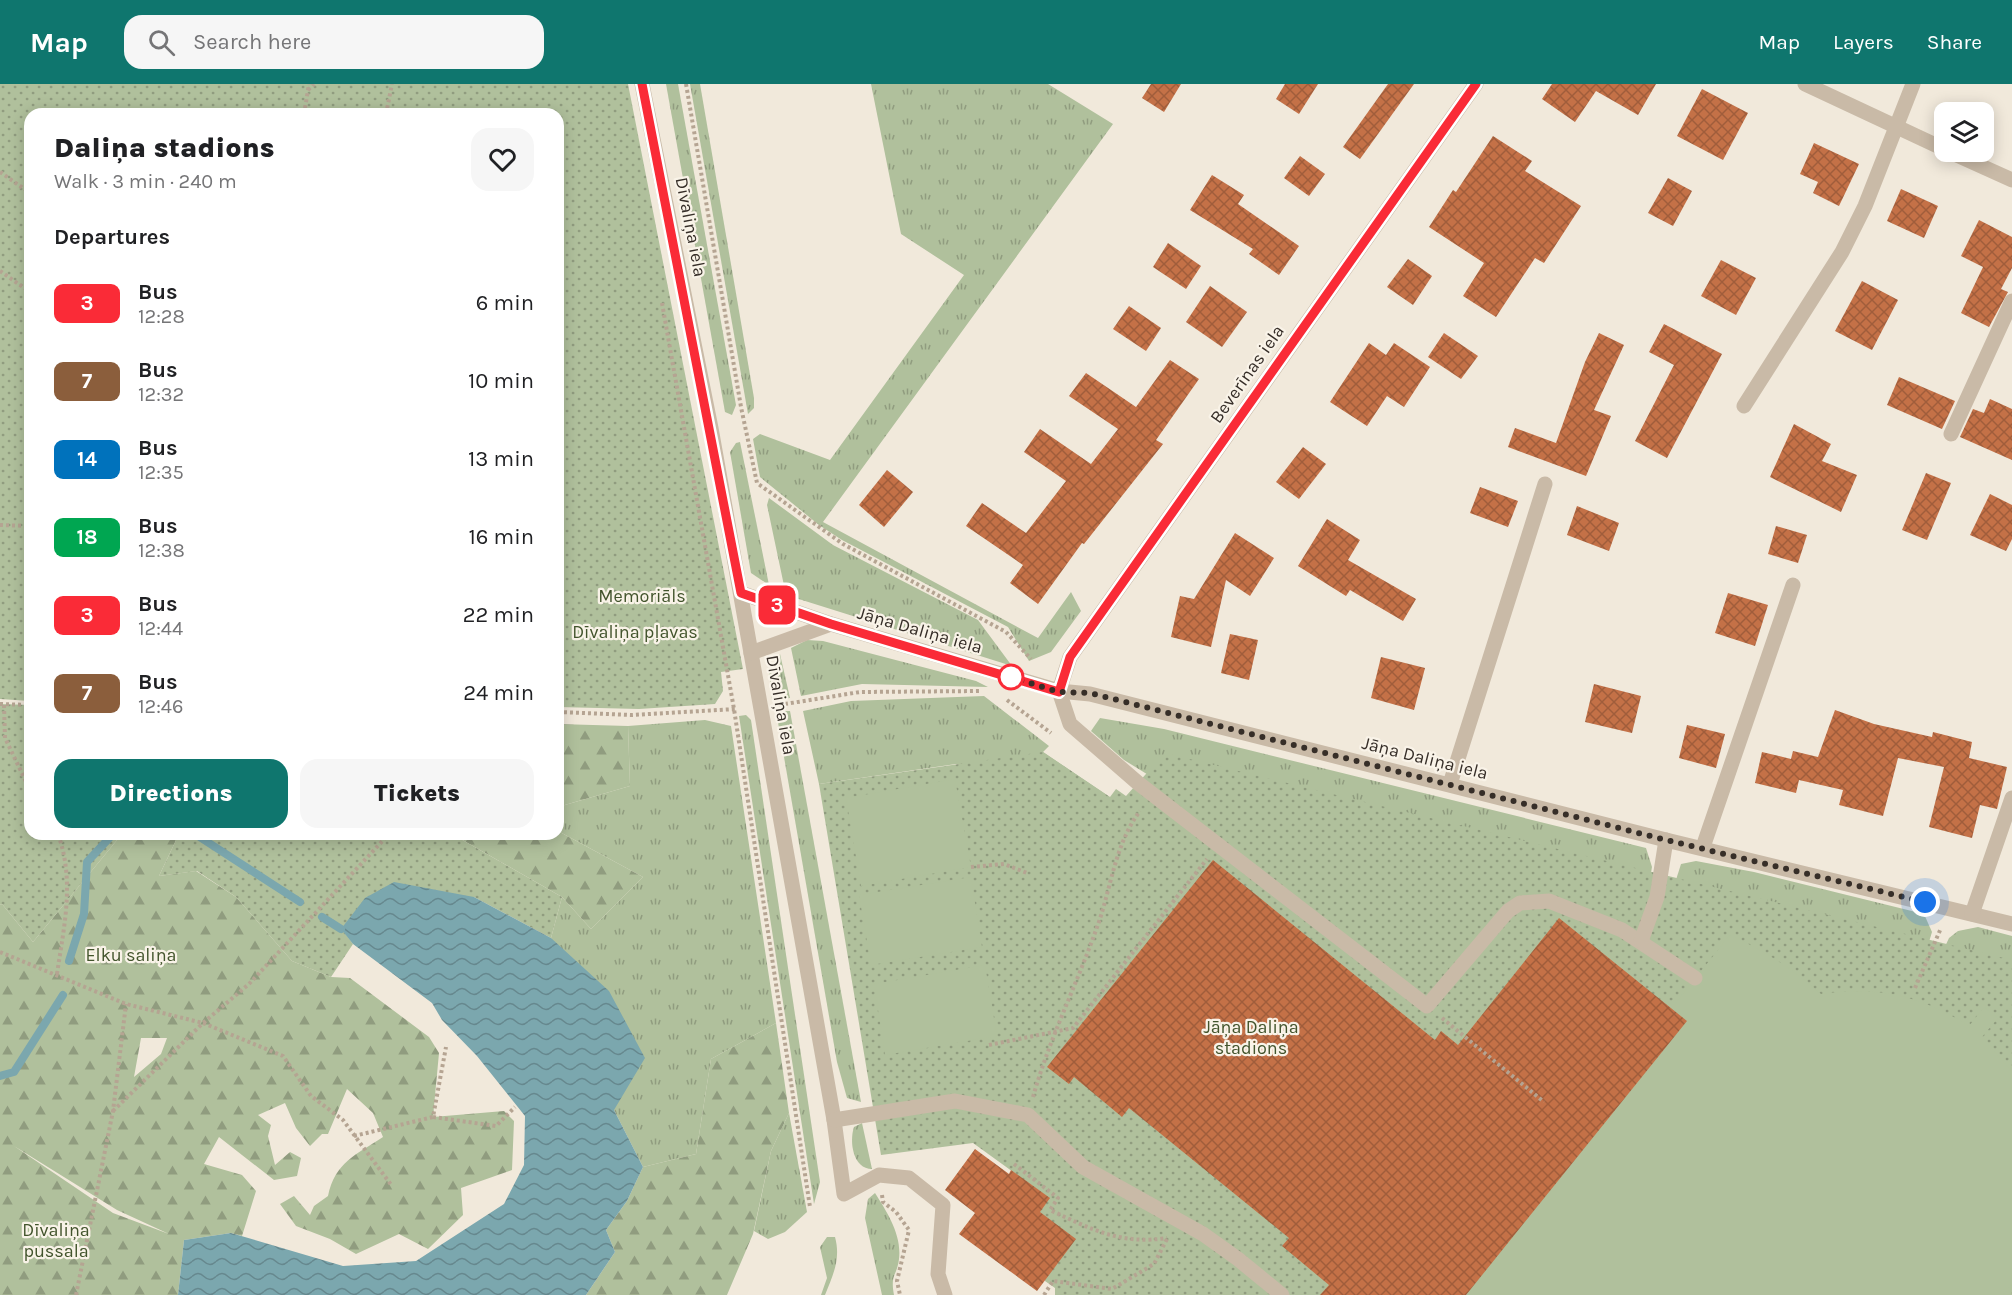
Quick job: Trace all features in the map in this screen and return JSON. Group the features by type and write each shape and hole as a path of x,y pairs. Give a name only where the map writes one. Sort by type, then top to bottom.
{"street":[{"name":"Dīvaliņa iela","path":"642,84 741,596 834,1120 844,1194 879,1175 909,1178 943,1205 938,1274 945,1295"},
{"name":"Beverīnas iela","path":"1059,692 1070,657 1476,84"},
{"path":"1805,84 1934,144"},
{"path":"1744,406 1842,252 1865,206 1913,84"},
{"path":"1972,162 2012,180"},
{"path":"1951,434 2012,301"},
{"path":"1450,784 1545,484"},
{"path":"1703,847 1793,585"},
{"name":"Jāņa Daliņa iela","path":"741,596 1059,692 1090,693 1666,840 1703,847 2012,924"},
{"name":"Jāņa Daliņa iela","path":"751,653 831,624"},
{"path":"1059,692 1070,724 1157,797 1427,1006 1508,911 1520,903 1549,901 1622,930 1695,978"},
{"path":"1972,914 2012,798"},
{"path":"1641,941 1657,897 1666,840"},
{"path":"834,1120 955,1101 1028,1114 1083,1167 1177,1220 1238,1259 1282,1295"}],"path":[{"path":"305,108 309,84"},
{"path":"308,91 314,84"},
{"path":"387,108 392,84"},
{"path":"686,84 741,407 757,483 843,544 1006,632 1059,692"},
{"path":"0,172 24,189"},
{"path":"0,271 24,288"},
{"path":"661,296 734,709 810,1207"},
{"path":"0,525 24,526"},
{"path":"774,706 860,692 986,691"},
{"path":"1002,698 1010,701"},
{"path":"24,705 2,704 5,738 24,778"},
{"path":"564,712 632,715 734,709"},
{"path":"1028,1114 1043,1062 1097,928 1129,826 1144,806 1157,797"},
{"path":"57,974 68,909 66,858 60,840"},
{"path":"113,1111 203,1023 249,984 383,840"},
{"path":"989,1045 1073,1028 1218,844"},
{"path":"970,867 1004,864 1027,873"},
{"path":"1915,988 1937,941 1948,908"},
{"path":"0,952 126,1004 203,1023 283,1056 311,1096 343,1120 392,1186"},
{"path":"76,1295 113,1111 126,1004"},
{"path":"1427,1006 1544,1102"},
{"path":"433,1117 446,1047"},
{"path":"354,1136 433,1117 495,1126 515,1107"},
{"path":"1014,1164 1058,1198 1050,1210 1112,1238 1149,1241 1167,1238"},
{"path":"881,1192 883,1202 896,1212 909,1230 897,1281 900,1295"},
{"path":"1044,1295 1053,1281 1112,1289 1154,1264 1177,1220"}],"green space":[{"name":"Memoriāls","path":"0,84 628,84 743,669 721,672 723,691 715,704 639,709 564,707 564,108 24,108 24,701 0,699"},
{"path":"666,84 678,84 736,405 732,415 725,412"},
{"path":"690,84 700,84 754,398 754,408 748,414"},
{"path":"871,84 1048,84 1113,124 823,522 1038,638 1071,592 1081,611 1051,652 1029,661 1008,627 842,540 819,525 760,477 753,439 760,434 830,460 964,275 901,234"},
{"path":"740,442 769,585 751,573 730,452 736,443"},
{"path":"769,498 833,545 978,620 1012,666 786,595 767,505"},
{"path":"807,640 823,641 976,681 988,687 862,684 801,696 791,648"},
{"path":"780,654 790,698 772,700 769,671"},
{"path":"984,696 1049,746 1043,752 1111,798 956,764 819,784 803,711 851,701"},
{"path":"0,704 24,705 24,840 117,840 33,942 2,904 0,905"},
{"path":"776,711 790,711 861,1102 847,1098 837,1062"},
{"path":"746,715 751,720 820,1182 814,1204 739,716"},
{"path":"1100,718 1164,729 1646,848 1652,867 1648,890 1150,776 1124,760 1091,731"},
{"path":"705,720 731,726 776,1023 711,1059 696,1154 643,1167 614,1110 551,938 562,897 591,929 643,877 564,834 564,805 630,786 628,726"},
{"path":"564,724 628,726 630,786 564,805"},
{"name":"Jāņa Daliņa stadions","path":"1043,752 1110,797 1116,789 1126,796 1165,753 2012,960 2012,1295 1055,1295 1055,1288 1045,1281 1039,1212 1049,1198 973,1143 881,1155 819,784"},
{"path":"955,779 971,867 861,886 846,798"},
{"path":"564,834 643,877 591,929 562,897 462,840 564,840"},
{"path":"117,840 176,840 159,876 196,871 236,897 292,961 331,977 350,978 429,1037 439,1053 433,1117 504,1111 514,1121 512,1170 461,1188 463,1215 428,1249 399,1234 356,1254 330,1239 296,1226 280,1204 294,1196 310,1215 314,1206 328,1196 331,1184 341,1167 383,1137 373,1113 347,1089 328,1134 322,1134 310,1146 296,1128 285,1103 258,1115 271,1125 268,1136 275,1165 290,1152 301,1158 297,1176 274,1180 219,1137 204,1164 242,1175 256,1191 242,1236 231,1233 184,1240 178,1295 0,1295 0,905 2,904 33,942","holes":["141,1038 167,1038 161,1054 134,1077","14,1146 117,1210 169,1234 113,1213"]},
{"path":"176,840 462,840 562,897 551,938 474,897 341,928 353,944 331,977 292,961 236,897 197,871 159,876"},
{"path":"1696,861 1754,872 1924,914 1932,932 1925,955 1675,883 1681,864"},
{"path":"971,877 982,947 871,965 859,895"},
{"path":"1978,927 2012,936 2012,1004 1927,985 1949,938 1958,931"},
{"path":"1730,935 1778,961 1821,994 1861,991 1898,995 1933,1007 1969,1026 1984,1007 1998,1018 1982,1037 2012,1072 2012,1284 2003,1295 1441,1295"},
{"path":"985,965 997,1036 885,1055 874,984"},
{"path":"776,1023 789,1113 771,1151 753,1234 727,1295 586,1295 615,1252 606,1230 627,1201 643,1167 696,1154 711,1059"},
{"path":"789,1113 807,1212 785,1232 768,1239 754,1231 771,1151"},
{"path":"862,1123 872,1169 860,1165 852,1147 854,1127"},
{"path":"875,1193 893,1224 898,1241 899,1259 893,1279 894,1295 882,1295 865,1218 868,1199"},
{"path":"827,1237 835,1237 837,1260 825,1295 821,1295 827,1278 820,1247"}],"water":[{"path":"394,882 474,897 551,938 609,991 645,1058 614,1110 643,1167 627,1201 606,1230 615,1252 586,1295 178,1295 184,1240 231,1233 343,1266 416,1261 504,1204 524,1165 525,1116 477,1056 442,1020 432,1003 353,944 341,929 365,898"}],"building":[{"path":"1151,84 1181,84 1164,112 1142,98"},
{"path":"1285,84 1318,84 1299,114 1276,99"},
{"path":"1388,84 1414,84 1360,159 1343,147"},
{"path":"1552,84 1656,84 1638,115 1596,91 1575,122 1542,99"},
{"path":"1702,89 1748,113 1723,160 1677,136"},
{"path":"1493,136 1532,161 1525,171 1581,206 1544,263 1535,258 1496,317 1463,296 1484,263 1429,227 1453,190 1456,192"},
{"path":"1814,143 1859,164 1839,206 1813,193 1818,182 1800,174"},
{"path":"1300,156 1325,174 1309,196 1284,178"},
{"path":"1212,175 1244,195 1238,204 1299,246 1279,275 1249,254 1253,249 1190,210"},
{"path":"1668,178 1692,191 1673,226 1648,213"},
{"path":"1901,189 1938,206 1924,238 1887,221"},
{"path":"1979,220 2012,237 2012,268 2001,289 2008,292 1989,327 1961,313 1983,267 1961,256"},
{"path":"1168,243 1201,266 1186,289 1153,267"},
{"path":"1408,259 1432,276 1413,305 1387,287"},
{"path":"1721,260 1756,278 1736,315 1701,296"},
{"path":"1862,281 1898,300 1872,350 1835,331"},
{"path":"1210,286 1247,312 1222,347 1186,322"},
{"path":"1129,306 1161,328 1146,351 1113,329"},
{"path":"1664,324 1722,354 1667,458 1635,441 1674,365 1649,352"},
{"path":"1444,333 1478,356 1461,379 1428,357"},
{"path":"1599,333 1624,345 1594,410 1611,416 1586,476 1508,447 1515,428 1556,443 1585,362"},
{"path":"1369,343 1386,355 1394,343 1430,367 1404,407 1387,396 1367,426 1330,402"},
{"path":"1170,360 1199,379 1156,440 1163,444 1084,544 1082,543 1038,604 1010,583 1023,565 966,526 982,503 1026,533 1066,481 1024,452 1040,429 1091,464 1118,429 1069,396 1086,373 1136,407"},
{"path":"1899,377 1955,401 1942,429 1887,405"},
{"path":"1990,399 2012,409 2012,460 1960,437 1973,409 1984,413"},
{"path":"1794,424 1831,444 1822,461 1857,475 1841,512 1770,477"},
{"path":"1303,447 1326,464 1299,499 1276,482"},
{"path":"887,470 913,492 884,527 859,505"},
{"path":"1926,473 1951,483 1927,540 1902,530"},
{"path":"1480,487 1518,501 1508,527 1470,513"},
{"path":"1990,494 2012,505 2012,539 2006,551 1970,535"},
{"path":"1577,506 1619,523 1609,551 1567,535"},
{"path":"1327,519 1360,540 1348,560 1416,599 1403,621 1350,590 1346,596 1298,566"},
{"path":"1776,526 1807,535 1798,563 1768,554"},
{"path":"1235,533 1274,558 1250,596 1226,580 1211,647 1171,637 1180,596 1194,599"},
{"path":"1728,593 1768,605 1755,646 1715,633"},
{"path":"1230,634 1258,640 1249,680 1221,673"},
{"path":"1381,657 1425,668 1414,710 1371,698"},
{"path":"1594,684 1641,696 1632,733 1585,722"},
{"path":"1835,710 1874,724 1932,737 1933,732 1972,742 1969,758 2007,767 1997,809 1980,805 1972,838 1929,827 1944,767 1898,758 1883,816 1839,805 1843,790 1799,780 1796,793 1755,783 1762,752 1791,759 1793,751 1818,757"},
{"path":"1687,725 1725,734 1716,768 1679,758"},
{"path":"1213,860 1435,1040 1441,1031 1458,1045 1559,918 1687,1021 1466,1295 1320,1295 1329,1285 1282,1246 1289,1238 1129,1108 1122,1117 1074,1077 1069,1084 1047,1067"},
{"path":"975,1149 1009,1174 1011,1170 1050,1198 1040,1212 1076,1239 1037,1291 959,1234 975,1213 945,1190"}],"waterway":[{"path":"69,961 84,914 87,862 107,840"},
{"path":"204,840 300,902"},
{"path":"322,917 341,929"},
{"path":"0,1076 14,1072 63,995"}],"bus line":[{"name":"3","path":"642,84 711,428 741,593 831,624 1059,692 1070,657 1476,84"}],"route":[{"path":"1011,677 1059,692 1090,693 1666,840 1703,847 1925,902"}],"park label":[{"name":"Dīvaliņa pļavas","path":"635,632"},
{"name":"Elku saliņa","path":"131,955"},
{"name":"Dīvaliņa pussala","path":"56,1240"}]}
